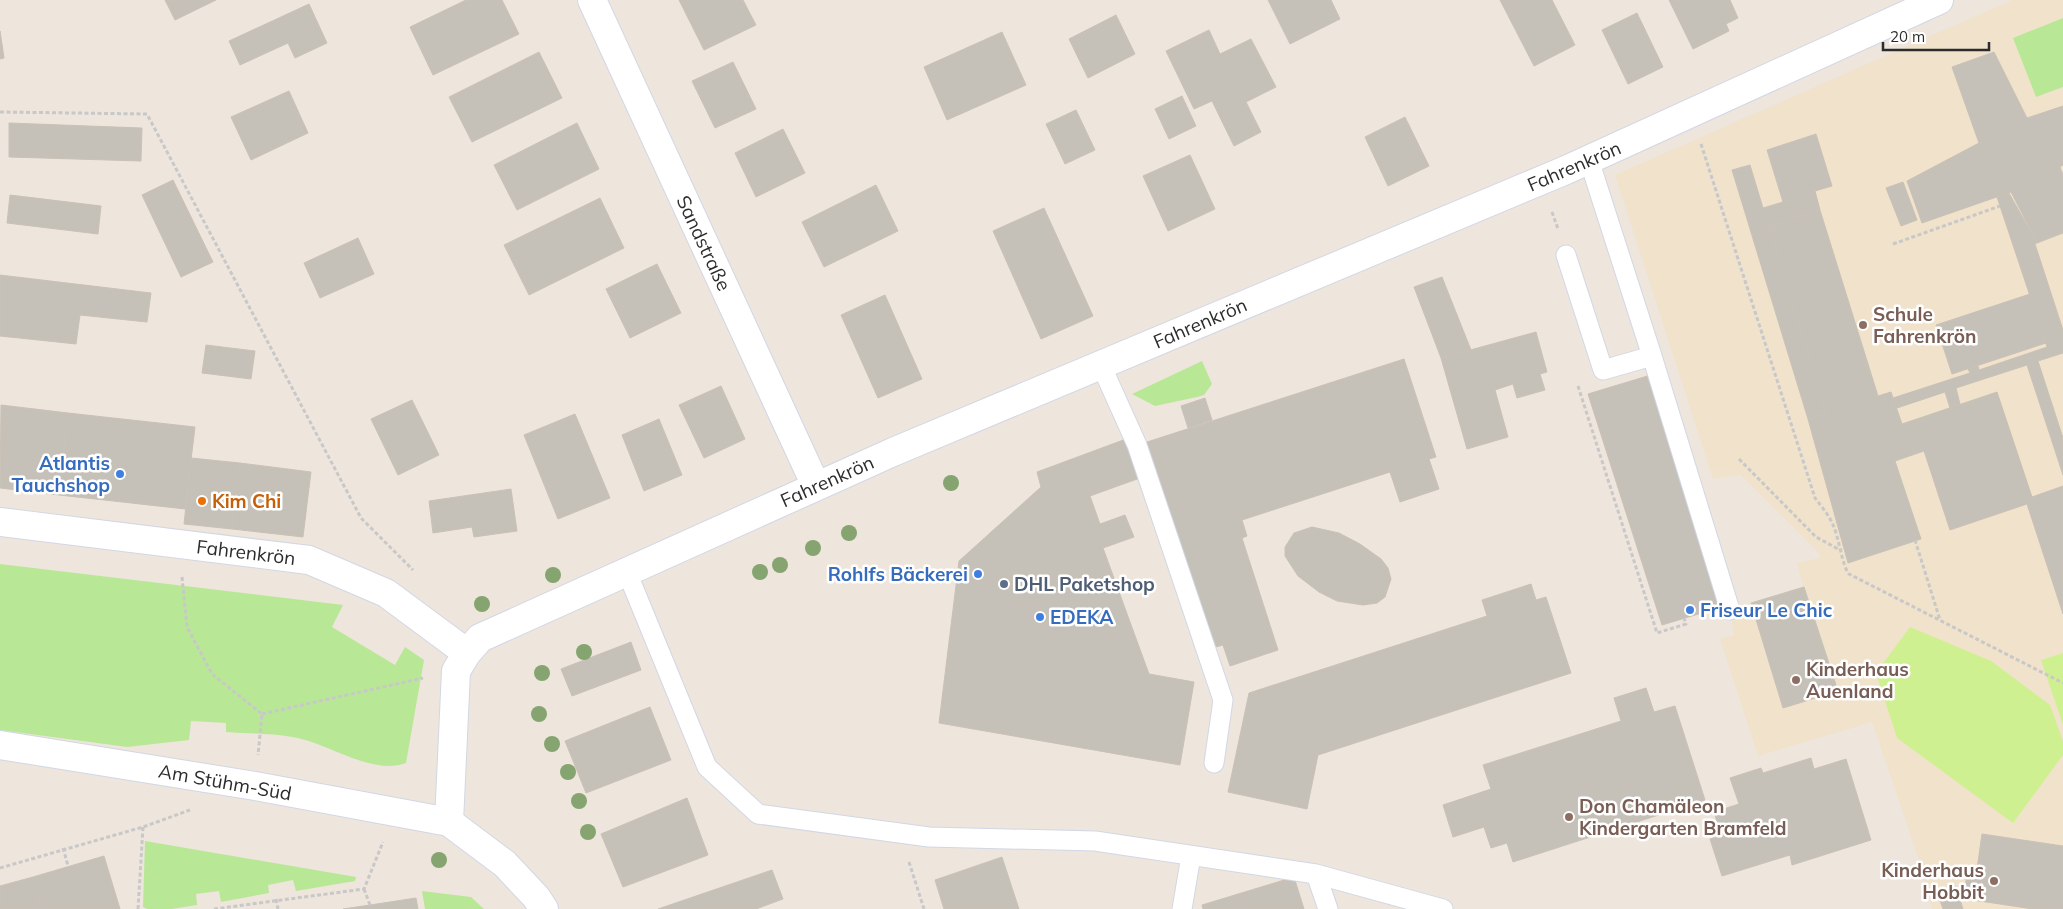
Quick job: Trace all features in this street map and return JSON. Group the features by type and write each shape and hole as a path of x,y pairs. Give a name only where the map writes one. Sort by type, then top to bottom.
{"street":[{"name":"Sandstraße","path":"592,0 816,486"},
{"name":"Fahrenkrön","path":"0,522 310,560 386,593 462,662 480,638 816,486 1589,160 1905,7 1939,0"},
{"path":"462,662 449,822 505,864 536,897 544,909"},
{"name":"Am Stühm-Süd","path":"0,744 255,786 449,822"}],"lane":[{"path":"1589,160 1652,356 1730,610"},
{"path":"1566,255 1603,370 1652,356"},
{"path":"1101,365 1137,445 1223,700 1214,763"},
{"path":"627,572 706,767 758,814 929,837 1095,841 1316,874 1443,909"},
{"path":"1182,909 1191,856"},
{"path":"1316,874 1328,909"}],"path":[{"path":"0,112 147,114 361,518 417,574"},
{"path":"1699,139 1815,498 1832,523 1842,551 1845,569 1849,574 2063,683"},
{"path":"1542,180 1566,255"},
{"path":"1893,244 2000,206"},
{"path":"1603,370 1576,379 1657,634 1686,624 1684,618"},
{"path":"1739,459 1816,536 1842,551"},
{"path":"1915,540 1940,621"},
{"path":"189,545 182,580 187,626 212,674 262,714"},
{"path":"262,714 462,662"},
{"path":"255,786 262,714"},
{"path":"0,868 63,848 143,827 199,806"},
{"path":"370,905 364,889 395,812"},
{"path":"138,909 143,827"},
{"path":"899,833 924,909"},
{"path":"63,848 68,866"},
{"path":"214,909 276,899 364,889"},
{"path":"276,899 278,909"}],"shaded area":[{"name":"Schule Fahrenkrön","path":"2012,0 2063,0 2063,909 1932,909 1917,854 1872,722 1758,756 1720,639 1734,635 1732,622 1751,603 1803,587 1797,563 1820,558 1818,552 1741,475 1713,479 1615,175"}],"green space":[{"path":"2063,18 2063,87 2036,97 2013,38"},
{"path":"1202,361 1212,384 1204,395 1155,406 1132,394"},
{"path":"0,564 343,605 332,627 395,665 405,647 424,660 406,763 392,766 378,765 349,757 306,740 268,734 226,732 226,723 191,721 189,740 127,747 0,730"},
{"path":"1910,627 1991,661 2050,705 2063,741 2063,755 2013,823 1897,738 1876,673"},
{"path":"2063,653 2063,725 2041,660"},
{"path":"145,841 356,877 355,881 296,891 293,880 268,885 269,893 221,902 219,891 196,894 197,905 172,909 147,909 143,907"},
{"path":"422,891 471,897 484,909 425,909"}],"building":[{"path":"165,0 216,0 175,20"},
{"path":"466,0 502,0 519,34 433,75 410,27"},
{"path":"679,0 743,0 756,25 704,50"},
{"path":"1268,0 1331,0 1340,19 1290,44"},
{"path":"1500,0 1552,0 1575,45 1534,66"},
{"path":"1669,0 1730,0 1738,18 1726,24 1729,31 1693,49"},
{"path":"309,4 327,43 295,58 288,43 240,65 229,41"},
{"path":"1637,13 1663,67 1628,84 1602,30"},
{"path":"1116,15 1135,54 1088,78 1069,39"},
{"path":"1209,30 1220,54 1251,39 1276,87 1246,102 1261,132 1234,146 1212,101 1194,109 1166,51"},
{"path":"0,31 4,58 0,59"},
{"path":"1002,32 1026,85 947,120 924,67"},
{"path":"539,52 562,98 472,142 449,97"},
{"path":"1994,52 2027,118 2063,106 2063,165 2060,167 2063,175 2063,233 2037,243 2011,192 1922,223 1907,181 1979,143 1952,67"},
{"path":"733,62 756,109 715,128 692,81"},
{"path":"289,91 308,133 251,160 231,117"},
{"path":"1182,96 1196,126 1169,139 1155,109"},
{"path":"1076,110 1095,150 1065,164 1046,124"},
{"path":"1405,117 1429,166 1388,186 1365,137"},
{"path":"9,123 142,128 141,161 9,157"},
{"path":"577,123 599,169 517,210 494,165"},
{"path":"783,129 805,173 756,197 735,153"},
{"path":"1816,134 1832,186 1815,191 1820,210 1798,217 1793,199 1783,202 1767,150"},
{"path":"1190,155 1215,209 1168,231 1143,176"},
{"path":"1750,165 1763,208 1793,199 1798,217 1769,226 1826,413 1808,419 1732,170"},
{"path":"173,180 213,262 181,277 142,195"},
{"path":"1903,182 1917,220 1901,226 1886,188"},
{"path":"876,185 898,231 824,267 802,222"},
{"path":"2009,193 2037,243 2035,244 2063,330 2063,353 2038,361 2063,438 2063,475 2027,365 1956,388 1960,404 1950,408 1945,392 1897,408 1893,398 1970,373 1968,369 1978,366 1979,370 2047,347 1997,197"},
{"path":"10,195 101,206 98,234 7,223"},
{"path":"600,198 624,248 529,295 504,245"},
{"path":"1044,208 1093,316 1041,339 993,231"},
{"path":"1820,210 1878,396 1891,392 1902,424 1997,392 2032,497 2063,486 2063,614 2027,504 1950,530 1924,451 1895,461 1921,539 1848,563 1808,419 1826,413 1769,226"},
{"path":"358,238 374,274 320,298 304,263"},
{"path":"657,264 681,313 630,338 606,289"},
{"path":"0,275 151,293 147,322 80,315 76,344 0,336"},
{"path":"1442,277 1471,350 1441,358 1414,287"},
{"path":"2030,294 2046,343 1952,374 1936,325"},
{"path":"885,295 922,379 878,398 841,315"},
{"path":"1536,332 1547,372 1540,374 1545,390 1517,398 1513,384 1495,390 1508,437 1467,449 1441,358"},
{"path":"206,345 255,351 251,379 202,373"},
{"path":"1404,359 1436,457 1429,459 1439,489 1400,502 1390,472 1242,520 1247,536 1242,538 1278,650 1230,666 1223,645 1212,648 1147,442"},
{"path":"1654,374 1725,606 1662,625 1588,394"},
{"path":"721,386 745,439 704,458 679,405"},
{"path":"1205,398 1212,420 1188,428 1181,406"},
{"path":"412,400 439,455 398,475 371,419"},
{"path":"1,405 68,413 59,495 0,488"},
{"path":"68,413 195,427 185,509 59,495"},
{"path":"575,414 610,498 558,519 524,435"},
{"path":"659,419 682,475 644,491 622,435"},
{"name":"EDEKA","path":"1126,439 1140,478 1090,496 1100,524 1125,515 1134,537 1103,548 1149,674 1194,682 1180,765 939,723 959,561 1041,487 1037,472"},
{"path":"191,458 240,463 232,529 184,524"},
{"path":"240,463 311,472 303,537 232,529"},
{"path":"511,489 517,531 474,537 472,527 433,533 429,501"},
{"path":"1312,527 1339,533 1360,544 1381,559 1388,568 1391,579 1385,597 1377,603 1363,605 1337,601 1319,592 1298,576 1285,556 1285,547 1294,533"},
{"path":"1531,584 1536,600 1546,597 1571,673 1318,755 1307,809 1228,792 1249,693 1487,616 1482,600"},
{"path":"1804,587 1838,691 1783,708 1751,603"},
{"path":"631,642 641,670 572,696 561,669"},
{"path":"1646,688 1654,712 1675,706 1705,800 1513,862 1507,843 1491,848 1484,827 1453,837 1443,805 1491,789 1483,765 1621,721 1614,698"},
{"path":"650,707 671,760 586,793 565,741"},
{"path":"1811,758 1814,769 1846,759 1871,840 1792,865 1790,855 1722,876 1710,839 1721,835 1714,812 1739,804 1730,778 1761,768 1763,773"},
{"path":"687,798 708,855 623,887 601,834"},
{"name":"Kinderhaus Hobbit","path":"1982,834 2063,846 2063,909 2033,909 1973,900 1974,896 1964,894 1967,874 1976,876"},
{"path":"104,856 120,909 42,909 33,877"},
{"path":"1002,857 1019,909 944,909 935,880"},
{"path":"772,870 783,899 756,909 658,909"},
{"path":"33,877 42,909 0,909 0,886"},
{"path":"1294,877 1304,909 1203,909 1202,905"},
{"path":"1956,886 1963,909 1943,909 1937,892"},
{"path":"416,898 418,909 343,909 370,905"}],"place":[{"name":"Schule Fahrenkrön","path":"1863,325"},
{"name":"Atlantis Tauchshop","path":"120,474"},
{"name":"Kim Chi","path":"202,501"},
{"name":"Rohlfs Bäckerei","path":"978,574"},
{"name":"DHL Paketshop","path":"1004,584"},
{"name":"Friseur Le Chic","path":"1690,610"},
{"name":"EDEKA","path":"1040,617"},
{"name":"Kinderhaus Auenland","path":"1796,680"},
{"name":"Don Chamäleon Kindergarten Bramfeld","path":"1569,817"},
{"name":"Kinderhaus Hobbit","path":"1994,881"}]}
